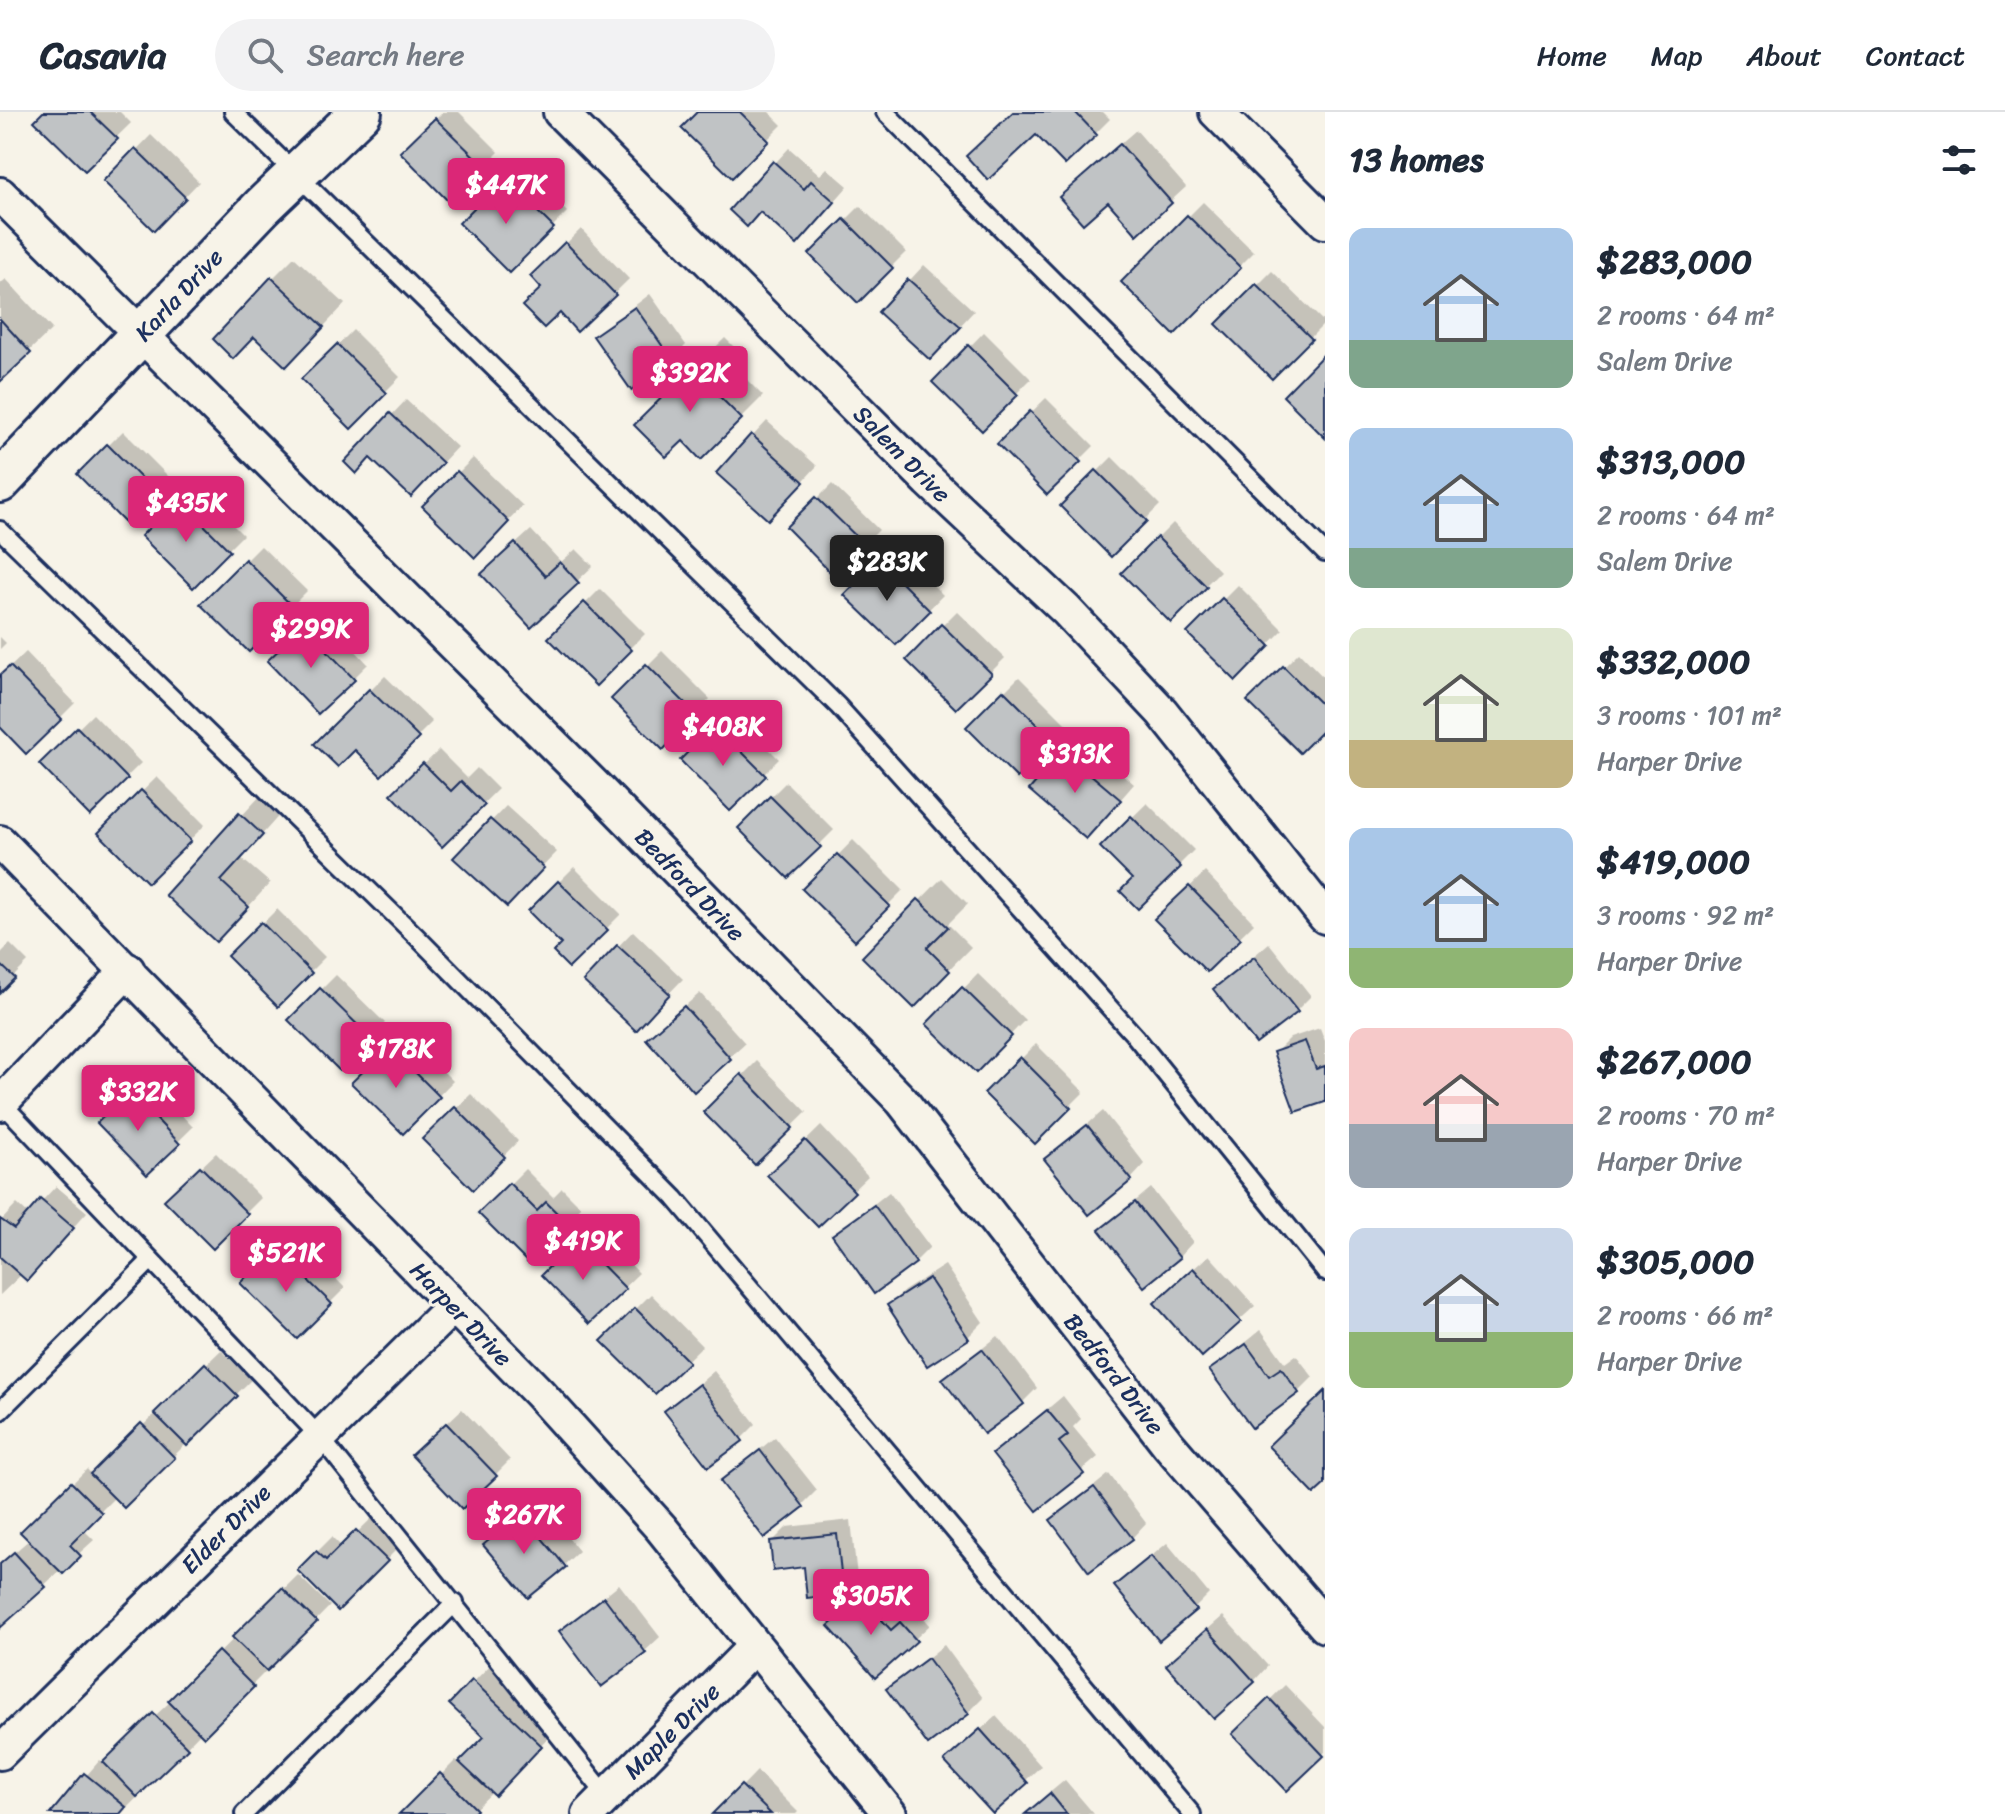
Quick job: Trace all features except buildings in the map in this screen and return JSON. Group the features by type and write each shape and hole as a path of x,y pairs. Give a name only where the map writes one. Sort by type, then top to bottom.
{"street":[{"name":"Karla Drive","path":"0,482 295,176 361,112"},
{"name":"Salem Drive","path":"560,112 918,470 1066,610 1162,712 1325,917"},
{"path":"1216,112 1325,222"},
{"name":"Bedford Drive","path":"0,194 140,337 500,691 902,1101 1168,1444 1325,1626"},
{"name":"Harper Drive","path":"0,842 453,1306 661,1528 890,1814"},
{"path":"0,1102 128,970"},
{"name":"Elder Drive","path":"0,1753 453,1306"},
{"name":"Maple Drive","path":"598,1805 754,1647"}],"lane":[{"path":"233,112 838,706 1135,1036 1325,1272"},
{"path":"885,112 1325,553"},
{"path":"0,530 416,936 675,1198 1192,1814"},
{"path":"0,1102 320,1437 455,1603 598,1805"},
{"path":"0,1411 151,1260"},
{"path":"244,1814 455,1603"}]}
